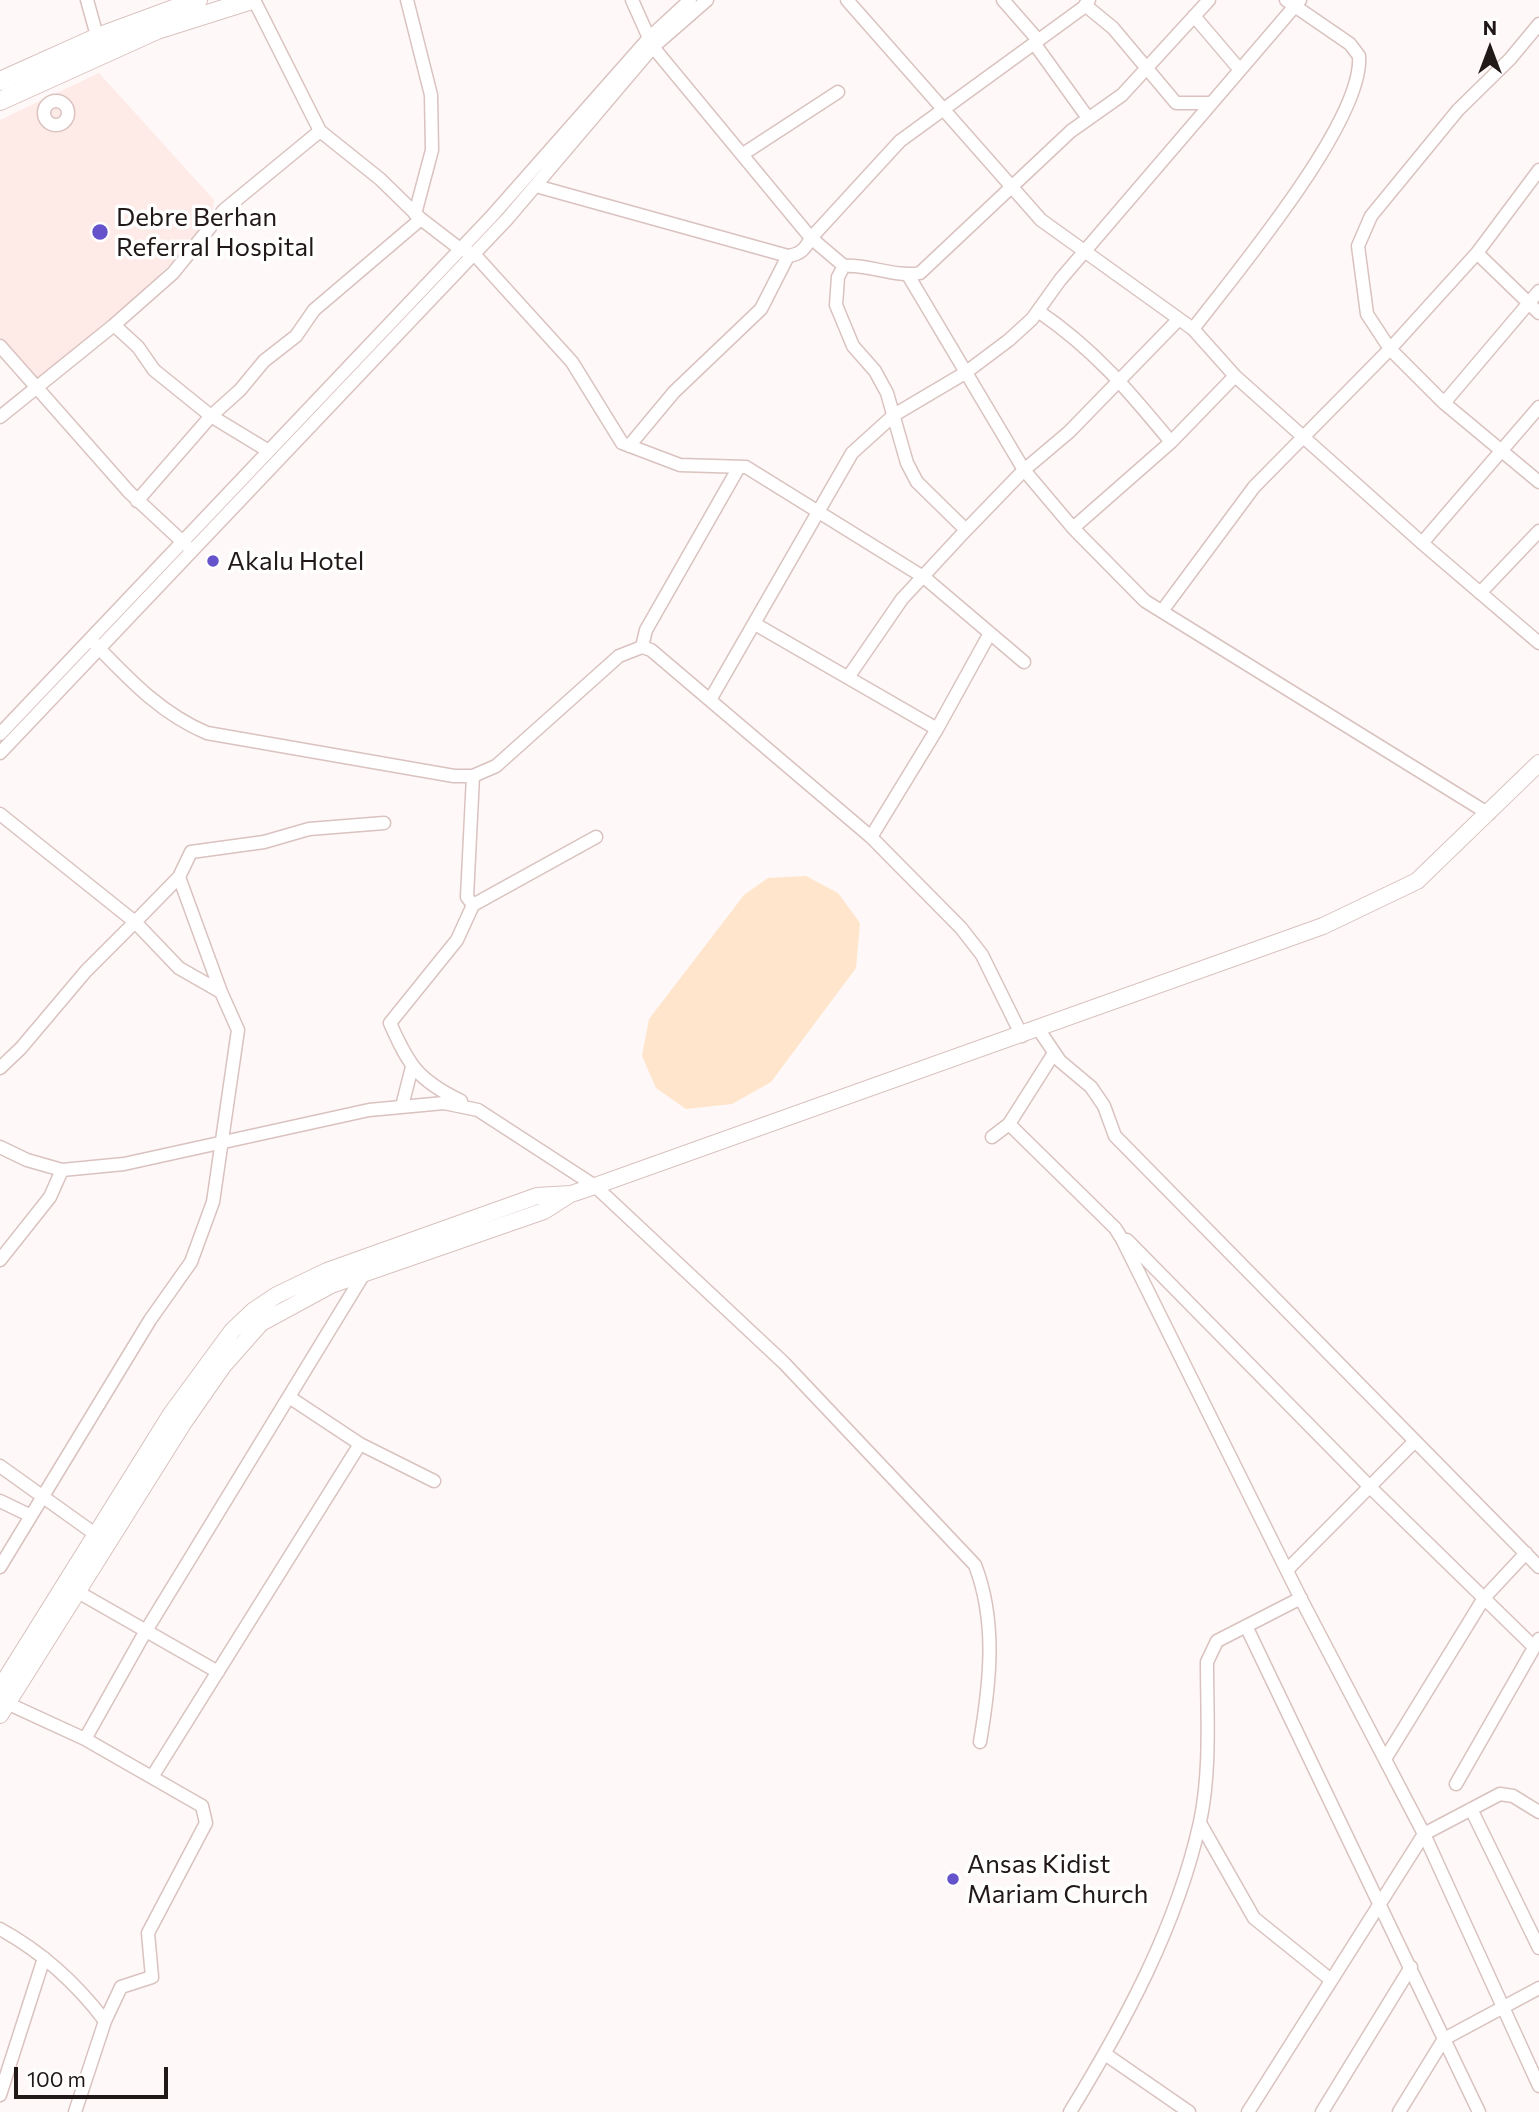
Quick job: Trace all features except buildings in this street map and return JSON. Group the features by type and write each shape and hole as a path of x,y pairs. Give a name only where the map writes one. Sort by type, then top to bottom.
{"highway":[{"path":"0,81 100,45 198,0"},
{"path":"0,101 37,83 100,45 157,30 216,5 253,0"}],"main road":[{"path":"2,1707 102,1539 184,1422 243,1341 261,1323 282,1309 363,1266 544,1211 571,1194 1039,1030 1323,926 1417,881 1539,763"},
{"path":"0,1688 71,1588"}],"street":[{"path":"88,0 100,45"},
{"path":"253,0 320,131 380,179 418,216 460,249 474,254 572,362 622,443 680,465 746,467 925,578 1024,662"},
{"path":"138,501 211,416 240,390 264,361 296,336 323,301 418,216 432,150 430,95 407,0"},
{"path":"632,0 651,43 811,238 844,266 891,270 908,275 920,273 1011,186 1088,118 1122,95 1209,0"},
{"path":"188,546 267,450 460,249 690,0"},
{"path":"0,734 94,644 474,254 536,186 651,43 707,0"},
{"path":"847,0 945,107 1041,220 1193,329 1235,376 1305,436 1422,544 1539,643"},
{"path":"1003,0 1036,42 1088,118"},
{"path":"710,700 852,453 894,415 965,373 1009,340 1038,311 1085,250 1240,70 1294,2 1350,44 1359,56 1356,83 1314,170 1193,329"},
{"path":"536,186 788,256 797,255 900,141 1087,3 1148,66 1176,103 1212,103"},
{"path":"1194,16 1240,70"},
{"path":"1539,24 1510,60 1458,110 1367,226 1358,246 1367,314 1390,349 1444,403 1539,482"},
{"path":"37,83 51,102"},
{"path":"743,153 838,92"},
{"path":"0,417 114,325 173,273 224,210 320,131"},
{"path":"1162,611 1254,487 1390,349 1477,253 1539,170"},
{"path":"1477,253 1539,313"},
{"path":"629,446 674,392 761,309 788,256"},
{"path":"844,266 838,276 836,305 853,346 875,371 894,415 907,463 917,482 966,530"},
{"path":"908,275 1024,470 1073,528 1145,601 1489,814"},
{"path":"1444,403 1539,291"},
{"path":"1038,311 1077,338 1119,380 1171,442"},
{"path":"849,676 880,627 902,599 925,578 966,530 1024,470 1069,432 1179,318"},
{"path":"114,325 138,347 154,370 211,416 267,450"},
{"path":"0,346 35,389 138,501 188,546"},
{"path":"1073,528 1171,442 1235,376"},
{"path":"1422,544 1539,407"},
{"path":"642,647 646,630 739,467"},
{"path":"1480,593 1539,531"},
{"path":"755,624 937,729"},
{"path":"871,837 937,729 990,633"},
{"path":"0,753 94,644"},
{"path":"94,644 156,704 181,722 207,733 231,740 339,755 433,775 473,776 496,766 619,656 642,647 651,650 871,837 961,928 982,955 1022,1036"},
{"path":"473,776 467,897 473,905"},
{"path":"0,814 135,922 179,968 221,992"},
{"path":"0,1068 22,1048 86,971 179,877 191,852 264,842 309,829 384,823"},
{"path":"596,837 473,905 450,951 390,1023 412,1067 442,1092 478,1110 595,1186 784,1363 975,1566 986,1594 990,1628 987,1702 980,1742"},
{"path":"0,1567 150,1320 191,1262 213,1202 239,1030 221,992 179,877"},
{"path":"1039,1030 1054,1053 1091,1087 1104,1106 1115,1136 1539,1567"},
{"path":"992,1138 1009,1124 1054,1053"},
{"path":"402,1106 412,1067"},
{"path":"0,1147 27,1160 62,1170 124,1164 402,1106 444,1103 478,1110"},
{"path":"1009,1124 1370,1487 1484,1598 1537,1643 1457,1784"},
{"path":"0,1260 50,1197 62,1170"},
{"path":"1115,1228 1301,1598 1424,1834 1539,2086"},
{"path":"85,1739 147,1629 289,1397 363,1266"},
{"path":"289,1397 360,1444 434,1481"},
{"path":"1287,1570 1415,1441"},
{"path":"152,1777 360,1444"},
{"path":"0,1466 42,1499 102,1539"},
{"path":"0,1501 32,1516"},
{"path":"1385,1759 1484,1598 1526,1553"},
{"path":"71,1588 147,1629 218,1672"},
{"path":"1070,2112 1134,2001 1169,1921 1200,1822 1206,1782 1207,1662 1217,1641 1301,1598"},
{"path":"1246,1626 1381,1902 1479,2112"},
{"path":"2,1707 85,1739 152,1777 202,1806 206,1823 148,1933 152,1977 121,1987 105,2021 75,2112"},
{"path":"1248,2112 1424,1834 1500,1794 1513,1796 1539,1812"},
{"path":"1471,1809 1539,1948"},
{"path":"1200,1822 1254,1918 1331,1980"},
{"path":"0,1929 44,1958 79,1987 105,2021"},
{"path":"0,2095 44,1958"},
{"path":"1322,2112 1411,1967"},
{"path":"1399,2112 1444,2039 1502,2005 1539,1988"},
{"path":"1105,2054 1189,2112"}],"shaded area":[{"name":"Debre Berhan Referral Hospital","path":"99,73 214,200 212,216 187,248 134,299 36,380 0,337 0,120"},
{"path":"806,876 838,893 860,923 856,968 771,1082 732,1104 686,1109 656,1088 642,1056 649,1019 744,895 768,878"}],"place":[{"name":"Debre Berhan Referral Hospital","path":"100,232"},
{"name":"Akalu Hotel","path":"213,561"},
{"name":"Ansas Kidist Mariam Church","path":"953,1879"}]}
